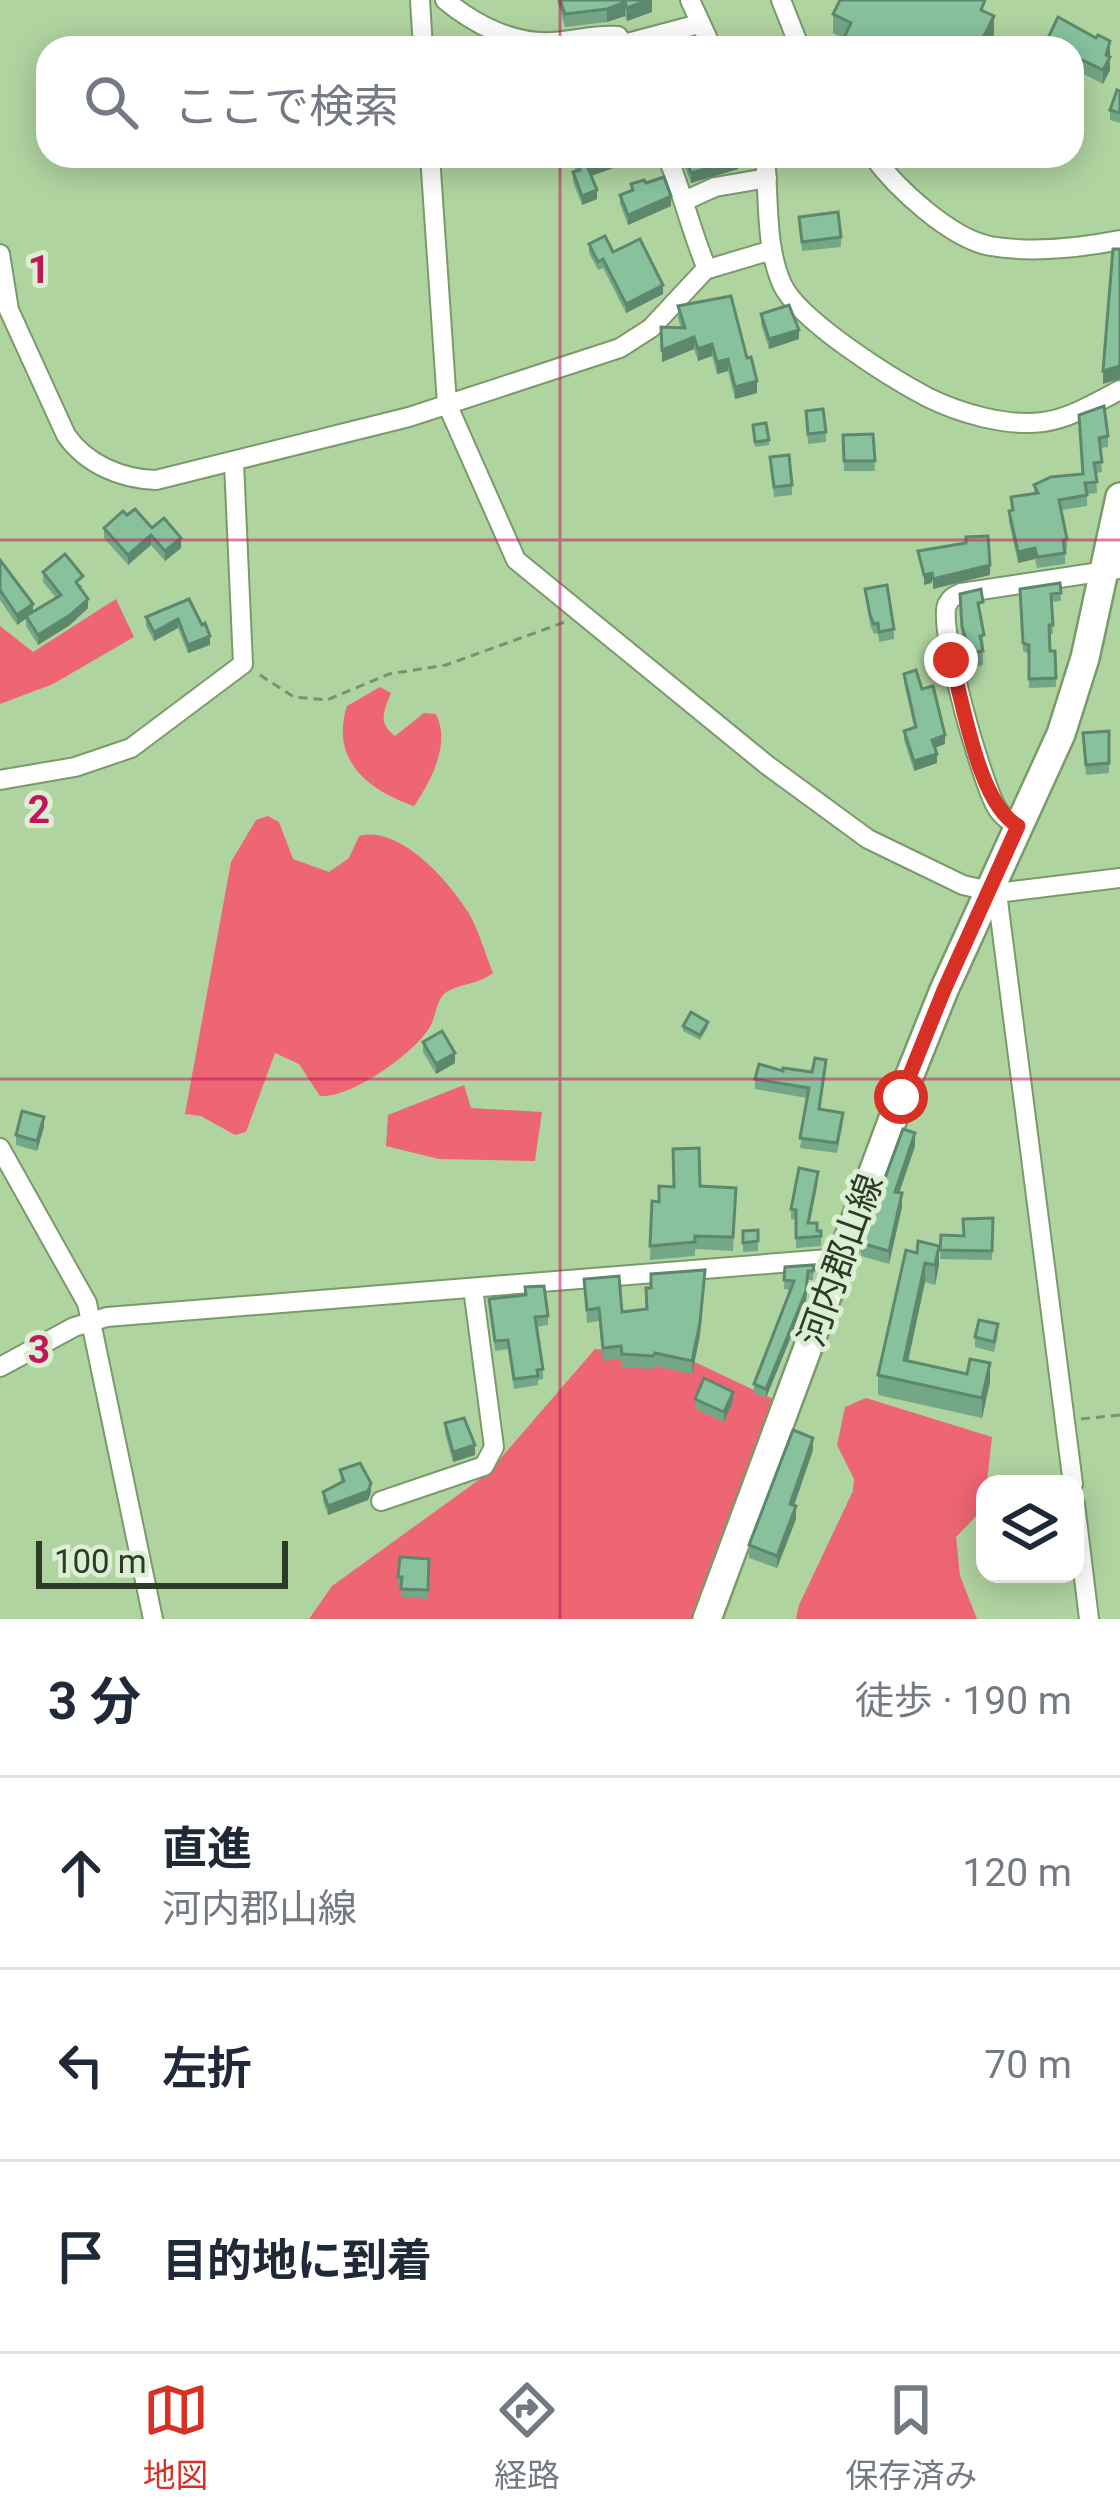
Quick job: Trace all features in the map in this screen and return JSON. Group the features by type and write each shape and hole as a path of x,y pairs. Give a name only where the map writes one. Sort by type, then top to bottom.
{"main road":[{"name":"河内郡山線","path":"706,1619 935,1012 993,892 1060,734 1112,571 1120,497"}],"street":[{"path":"420,0 422,36"},
{"path":"445,0 494,31 519,36"},
{"path":"690,0 706,36"},
{"path":"781,0 795,36"},
{"path":"659,36 699,24"},
{"path":"431,168 447,404 516,560 843,824 963,885 993,892 1120,878"},
{"path":"672,168 686,221 707,269"},
{"path":"766,168 772,250 782,284 803,313 931,399 995,419 1043,422 1120,390"},
{"path":"884,168 909,196 990,246 1043,248 1120,240"},
{"path":"684,201 715,188 767,178"},
{"path":"0,254 9,310 74,447 98,464 140,479 180,476 234,463 447,404 620,348 651,328 707,269 772,250"},
{"path":"0,780 75,767 131,748 243,664 234,463"},
{"path":"1018,826 1003,816 990,795 951,660 946,609 961,593 1112,571"},
{"path":"993,892 1072,1475"},
{"path":"0,1148 79,1282 153,1619"},
{"path":"0,1367 90,1321 841,1258"},
{"path":"382,1501 484,1466 492,1458 473,1288"},
{"path":"1084,1578 1089,1619"}],"path":[{"path":"243,664 284,694 328,700 389,674 446,664 584,615"},
{"path":"1067,1420 1120,1414"}],"shaded area":[{"path":"116,599 134,637 53,684 0,704 0,626 33,652"},
{"path":"380,687 391,693 384,721 395,736 424,713 436,714 440,726 437,762 414,806 381,791 348,757 343,725 347,706"},
{"path":"268,816 279,822 293,859 329,872 349,858 359,836 374,835 406,847 435,871 468,912 493,973 444,994 431,1025 412,1048 382,1072 348,1090 320,1096 299,1064 275,1053 246,1132 235,1135 201,1116 185,1114 231,862 256,820"},
{"path":"464,1085 471,1108 542,1112 535,1161 439,1159 386,1146 388,1115"},
{"path":"595,1349 684,1357 790,1407 695,1619 309,1619 332,1586 487,1474"},
{"path":"866,1398 992,1437 988,1475 976,1475 976,1516 956,1537 960,1576 977,1619 796,1619 853,1491 854,1479 837,1445 845,1407"}],"building":[{"path":"560,0 648,0 627,8 625,2 565,14"},
{"path":"840,0 985,0 981,10 994,16 984,36 845,36 851,23 833,14"},
{"path":"1058,17 1110,41 1106,55 1110,57 1103,70 1084,61 1084,36 1049,36"},
{"path":"1120,91 1120,113 1110,110"},
{"path":"588,168 597,190 582,196 573,172"},
{"path":"664,177 671,196 628,215 620,195 633,190 631,184"},
{"path":"838,212 841,237 802,242 799,217"},
{"path":"605,236 613,252 640,239 663,285 626,304 603,259 598,262 589,244"},
{"path":"1113,249 1120,249 1120,366 1103,371"},
{"path":"731,296 757,381 735,387 728,359 717,362 712,344 698,349 694,337 662,350 661,327 685,328 678,306"},
{"path":"789,305 799,330 769,339 761,314"},
{"path":"1104,406 1108,436 1099,438 1102,462 1094,463 1097,482 1085,483 1087,495 1059,500 1065,553 1037,557 1035,548 1018,552 1009,511 1013,510 1011,497 1038,493 1034,485 1051,477 1083,474 1079,415"},
{"path":"823,409 826,432 808,434 806,411"},
{"path":"766,423 769,440 755,442 753,425"},
{"path":"873,434 875,461 844,461 843,435"},
{"path":"789,455 792,485 774,487 770,457"},
{"path":"135,509 152,528 164,518 181,538 165,551 151,535 128,555 104,528 123,511 127,515"},
{"path":"988,536 990,565 933,579 932,573 924,575 918,551 966,543 966,537"},
{"path":"65,554 83,576 76,582 88,599 38,635 26,616 61,595 43,572"},
{"path":"0,560 33,604 17,615 0,590"},
{"path":"1060,583 1061,593 1051,594 1053,625 1049,625 1056,678 1029,679 1020,589"},
{"path":"887,585 894,629 879,632 865,589"},
{"path":"981,589 983,651 970,653 960,594"},
{"path":"189,599 210,636 188,645 178,619 154,632 146,617"},
{"path":"916,670 922,689 933,686 945,735 932,740 937,754 914,761 904,731 916,727 904,674"},
{"path":"1109,731 1109,763 1086,765 1083,733"},
{"path":"691,1012 708,1022 700,1035 683,1026"},
{"path":"442,1031 455,1053 436,1064 423,1042"},
{"path":"815,1058 826,1060 819,1109 843,1113 837,1143 800,1138 809,1088 755,1079 759,1064 812,1072"},
{"path":"22,1111 44,1117 37,1141 16,1135"},
{"path":"903,1129 915,1133 895,1192 902,1193 889,1251 861,1243"},
{"path":"699,1148 700,1186 736,1188 733,1237 695,1236 695,1242 650,1246 652,1201 659,1202 659,1186 674,1187 673,1149"},
{"path":"799,1168 818,1172 808,1223 817,1223 821,1236 796,1238 796,1210 791,1209"},
{"path":"993,1218 992,1251 940,1250 941,1235 964,1236 963,1219"},
{"path":"758,1230 758,1241 743,1243 743,1231"},
{"path":"918,1241 939,1246 935,1265 925,1263 904,1360 967,1374 970,1359 990,1363 982,1398 878,1375 906,1250 917,1253"},
{"path":"814,1265 766,1389 754,1384 794,1281 784,1280 785,1267"},
{"path":"705,1270 692,1361 655,1353 622,1354 621,1346 603,1348 599,1308 587,1310 584,1279 619,1276 622,1312 647,1309 651,1274"},
{"path":"544,1286 548,1316 535,1317 543,1369 537,1370 538,1376 514,1379 508,1340 495,1341 489,1299 526,1295 525,1287"},
{"path":"979,1320 998,1324 994,1342 975,1337"},
{"path":"704,1378 733,1392 724,1412 695,1399"},
{"path":"464,1418 475,1445 453,1452 445,1423"},
{"path":"793,1430 813,1438 777,1556 749,1545"},
{"path":"360,1463 371,1483 368,1491 328,1506 323,1492 344,1481 340,1470"},
{"path":"400,1557 429,1559 428,1590 401,1589"}],"route":[{"path":"901,1097 1018,826 1003,816 990,795 951,660"}]}
